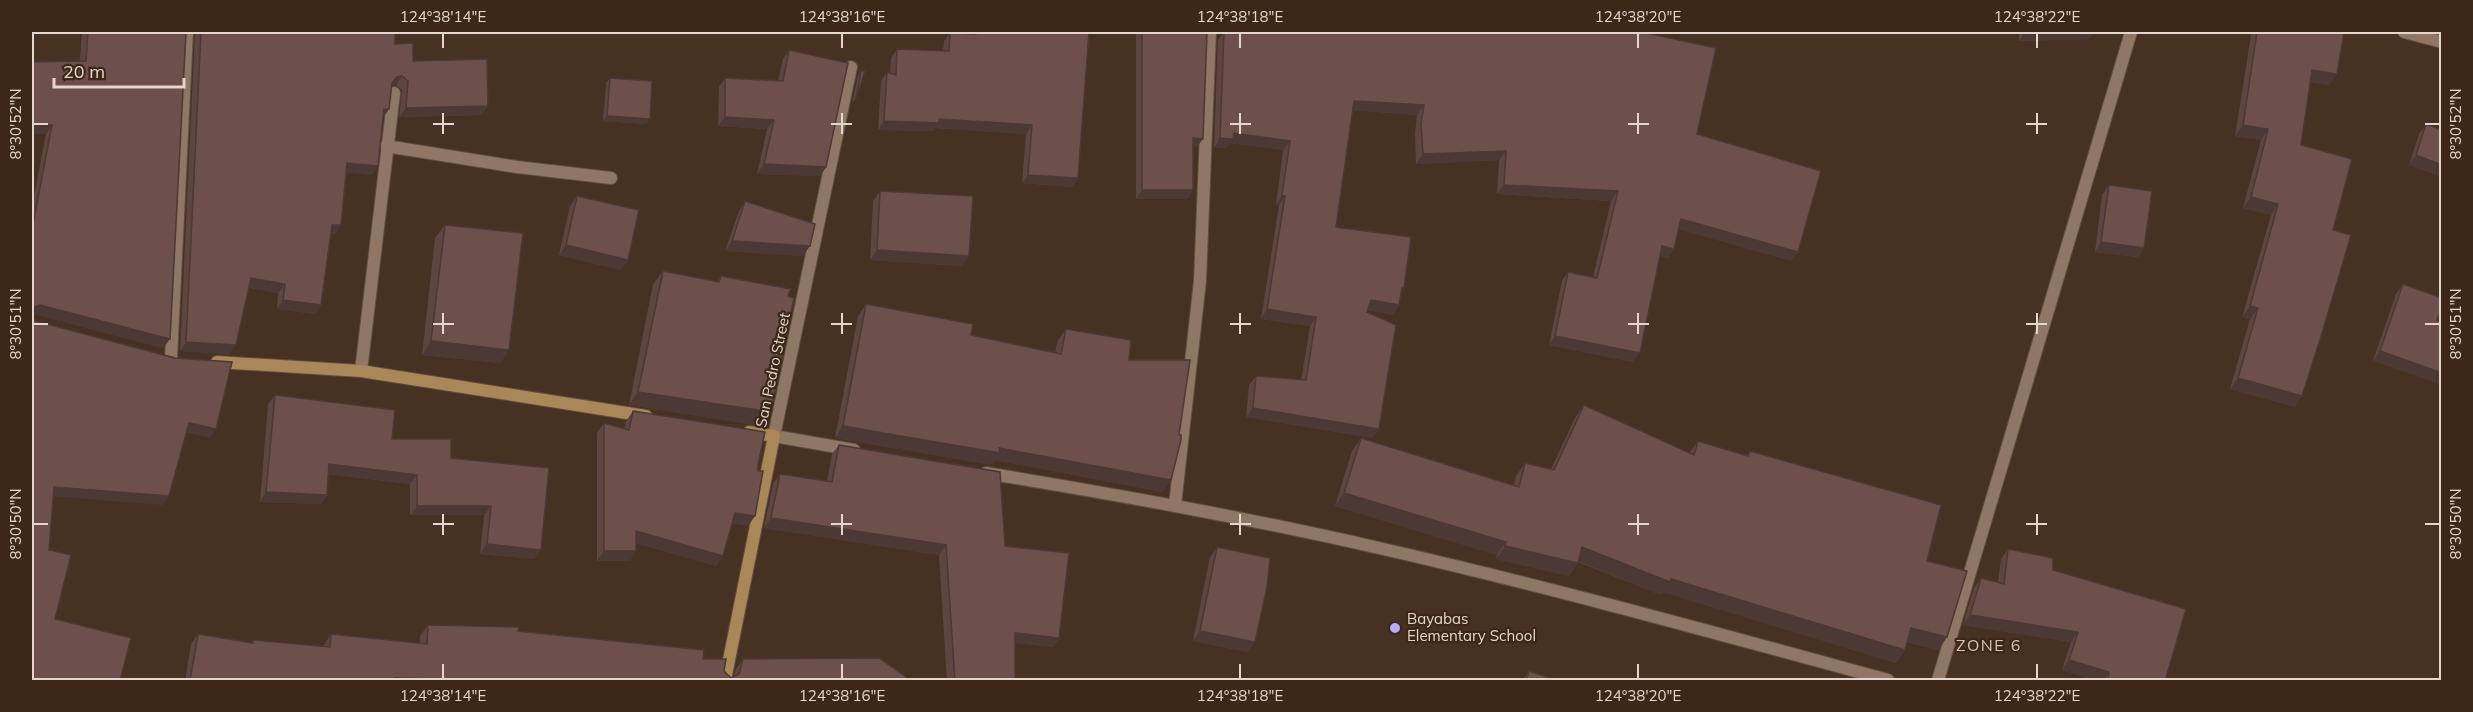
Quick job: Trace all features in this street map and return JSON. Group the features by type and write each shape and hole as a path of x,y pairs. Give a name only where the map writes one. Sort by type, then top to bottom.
{"street":[{"path":"171,358 187,32"},
{"path":"1174,505 1200,280 1210,32"},
{"path":"1938,681 2131,32"},
{"path":"2404,32 2442,42"},
{"name":"San Pedro Street","path":"724,681 851,67"},
{"path":"361,371 394,93"},
{"path":"386,146 517,167 611,177"},
{"path":"206,361 361,371 656,418"},
{"path":"739,430 866,452"},
{"path":"970,470 1174,505 1379,548 1696,628 1888,681"}],"building":[{"path":"88,32 186,32 170,339 40,305 33,307 32,311 32,229 52,125 32,125 32,62 86,61"},
{"path":"201,32 395,32 395,44 413,43 413,61 487,59 488,106 406,108 408,81 402,76 397,77 392,83 389,109 384,109 378,166 347,163 341,225 332,225 321,305 283,300 285,284 251,278 236,345 186,342"},
{"path":"976,32 1089,32 1078,178 1028,175 1032,125 939,119 939,123 884,121 887,72 896,75 897,49 949,51 950,33 976,34"},
{"path":"1142,32 1207,32 1203,139 1193,138 1193,190 1142,190"},
{"path":"1224,32 1642,32 1716,48 1697,134 1821,171 1798,252 1681,219 1674,249 1662,246 1640,353 1555,336 1568,272 1597,278 1618,191 1504,185 1506,151 1423,154 1421,124 1424,105 1354,101 1336,227 1411,237 1404,288 1402,288 1399,305 1371,300 1367,312 1396,325 1379,429 1253,408 1256,376 1306,380 1316,317 1267,309 1285,196 1282,195 1290,141 1234,133 1233,139 1220,138"},
{"path":"2023,32 2093,32 2093,34 2023,35"},
{"path":"2257,32 2344,32 2337,74 2312,70 2301,145 2352,159 2333,230 2351,235 2302,396 2238,378 2258,308 2250,306 2278,204 2251,197 2268,129 2243,125"},
{"path":"789,50 848,63 826,167 764,164 774,120 725,117 725,78 783,81"},
{"path":"861,71 865,71 856,98"},
{"path":"610,78 652,81 650,119 607,116"},
{"path":"2426,124 2442,130 2442,165 2416,155"},
{"path":"2109,185 2152,191 2144,248 2101,242"},
{"path":"880,191 973,196 969,256 877,250"},
{"path":"577,196 639,210 628,260 566,245"},
{"path":"745,201 815,224 810,246 732,241"},
{"path":"445,225 523,233 509,350 431,341"},
{"path":"663,271 719,282 721,276 791,289 788,296 794,298 771,412 638,392"},
{"path":"2403,284 2442,298 2442,308 2437,320 2442,321 2442,373 2380,351"},
{"path":"866,304 973,324 971,335 1061,354 1066,329 1131,340 1129,360 1190,360 1179,435 1181,435 1181,440 1171,480 999,448 1000,453 843,426"},
{"path":"32,316 36,321 175,358 232,362 216,429 189,423 169,496 54,487 49,550 71,555 55,619 131,638 120,681 32,681"},
{"path":"275,395 395,410 392,439 451,439 451,458 549,468 541,550 487,544 491,506 417,506 417,475 329,464 327,495 266,492"},
{"path":"1584,405 1694,455 1698,441 1748,456 1750,451 1941,505 1927,561 1967,571 1947,637 1911,628 1905,650 1671,579 1670,582 1582,547 1578,563 1505,546 1506,542 1344,493 1361,438 1519,487 1525,463 1554,470"},
{"path":"633,411 765,432 758,465 758,471 763,471 755,516 735,513 723,556 636,531 636,551 604,551 604,423 629,430"},
{"path":"839,445 1000,472 1005,546 1069,553 1059,638 1015,633 1015,681 955,681 946,545 771,518 780,474 832,482"},
{"path":"1217,547 1270,558 1267,587 1255,642 1200,631"},
{"path":"2008,549 2053,558 2053,570 2186,609 2165,681 2108,681 2109,672 2069,660 2078,632 1970,615 1981,578 2004,584"},
{"path":"428,625 519,627 518,631 704,650 703,659 726,659 724,671 731,678 739,674 743,659 879,658 909,681 534,681 394,678 394,681 190,681 198,634 253,643 253,640 330,647 331,634 427,644"},
{"path":"1529,671 1559,681 1526,681"}],"place":[{"name":"Bayabas Elementary School","path":"1395,628"}],"district":[{"name":"ZONE 6","path":"1989,645"}]}
